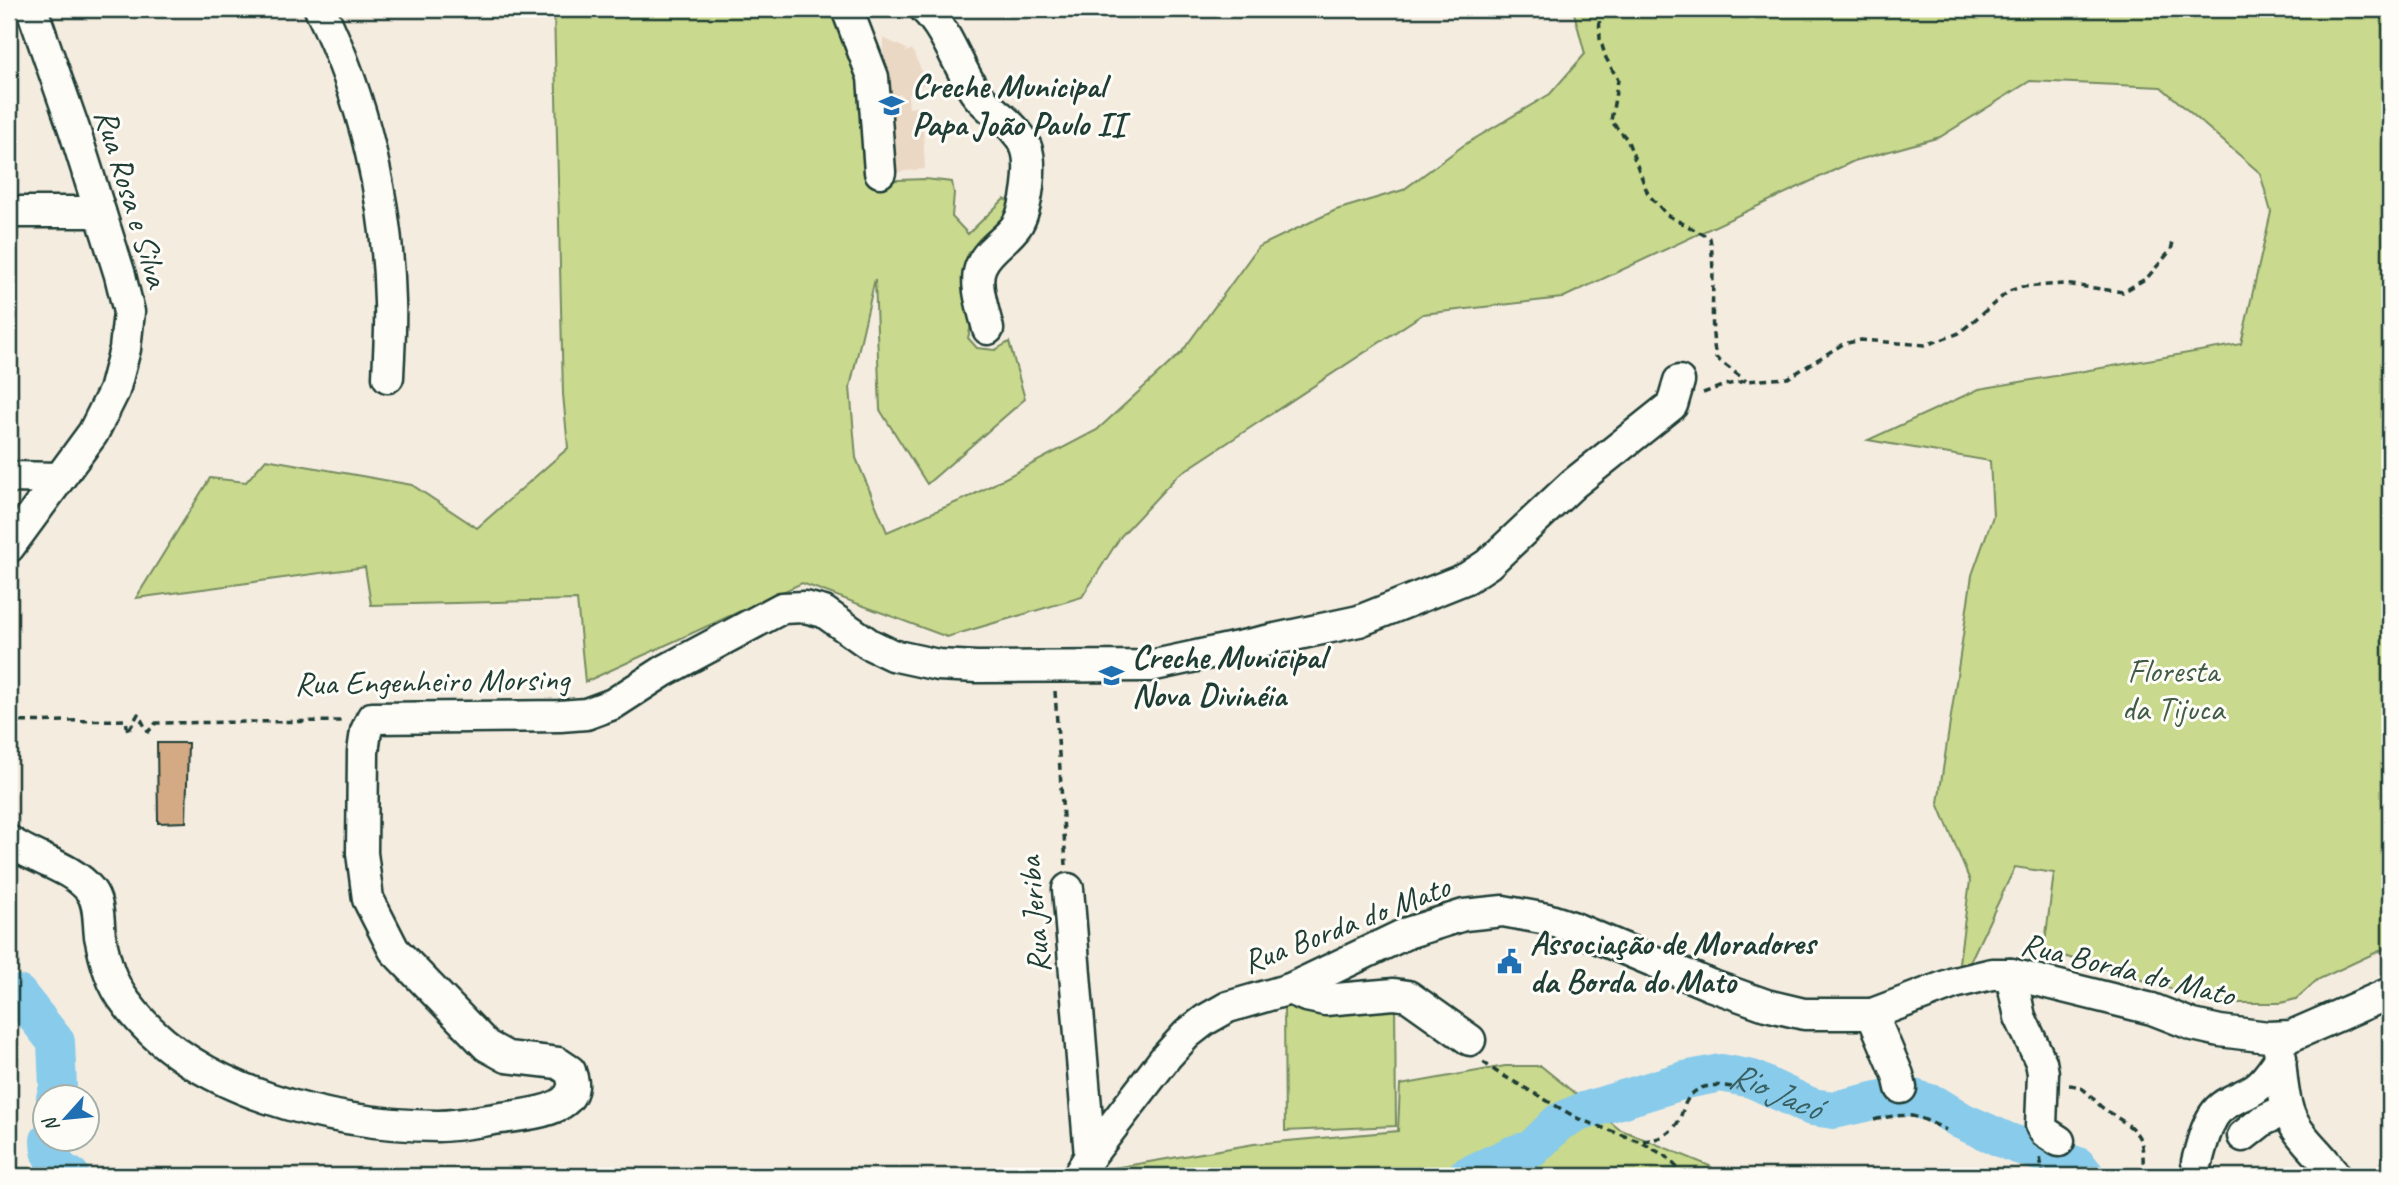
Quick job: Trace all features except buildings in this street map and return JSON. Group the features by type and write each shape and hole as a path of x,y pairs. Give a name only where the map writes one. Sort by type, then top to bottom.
{"street":[{"name":"Rua Rosa e Silva","path":"9,547 93,433 114,391 125,349 129,312 74,129 32,9"},
{"path":"320,9 350,81 371,153 384,227 389,290 388,377"},
{"path":"847,9 873,77 880,172"},
{"path":"925,9 949,42 976,94 1004,118 1027,148 1028,186 1017,224 980,267 979,284 988,329"},
{"path":"9,212 100,212"},
{"name":"Rua Engenheiro Morsing","path":"372,718 586,714 613,704 664,670 782,608 805,607 824,612 869,643 892,655 917,662 977,667 1150,666 1359,621 1467,578 1504,549 1675,393"},
{"path":"9,477 59,478"},
{"path":"9,841 77,878 91,891 98,910 109,974 127,1004 157,1037 200,1068 244,1089 299,1107 341,1117 387,1123 441,1126 549,1110 566,1101 573,1086 570,1071 558,1063 507,1057 486,1046 394,950 368,899 362,853 363,752 366,732 372,718"},
{"name":"Rua Jeriba","path":"1068,889 1084,1166"},
{"name":"Rua Borda do Mato","path":"1084,1166 1166,1057 1187,1034 1228,1007 1290,989 1418,929 1464,915 1503,911 1547,919 1710,985 1766,1005 1804,1014 1872,1014 1954,983 1992,974 2011,974 2152,1009 2193,1025 2279,1048 2291,1036 2390,993"},
{"path":"2011,974 2020,1017 2041,1062 2041,1126 2059,1141"},
{"path":"1290,989 1325,1000 1394,994 1408,996 1470,1040"},
{"path":"1872,1014 1898,1074 1900,1088"},
{"path":"2279,1048 2287,1109 2295,1127 2327,1162 2335,1176"},
{"path":"2197,1162 2204,1136 2214,1115 2224,1104 2255,1089 2268,1077 2279,1048"},
{"path":"2243,1136 2262,1121 2287,1109"}],"path":[{"path":"1599,9 1600,39 1606,58 1618,80 1611,121 1627,139 1648,194 1667,215 1710,238 1713,255 1711,319 1716,358 1746,381"},
{"path":"1675,393 1710,390 1746,381 1788,378 1843,344 1861,340 1925,345 1959,333 2009,291 2021,287 2064,284 2123,292 2147,278 2171,250 2173,242"},
{"name":"Rua Jeriba","path":"1054,668 1068,889"},
{"name":"Rua Engenheiro Morsing","path":"9,722 126,720 128,732 138,714 148,732 156,723 372,718"},
{"path":"1470,1040 1476,1056 1496,1072 1579,1119 1641,1142 1667,1157 1685,1176"},
{"path":"1641,1142 1668,1134 1676,1126 1693,1093 1703,1086 1722,1084 1738,1088"},
{"path":"2042,1085 2078,1085 2090,1093 2102,1108 2121,1119 2141,1142 2143,1176"},
{"path":"1874,1120 1901,1114 1927,1120 1946,1130"},
{"path":"2041,1165 2044,1176"}],"shaded area":[{"name":"Creche Municipal Papa João Paulo II","path":"883,38 907,49 906,52 912,49 927,83 908,95 909,108 922,106 925,169 888,173 883,108 902,106 889,106 891,100 902,97 901,94 892,97 877,65 883,62"}],"green space":[{"name":"Floresta da Tijuca","path":"554,9 829,9 847,26 868,103 873,181 925,179 952,182 952,217 968,234 1004,199 1017,205 977,300 968,338 977,348 995,350 1009,342 1025,399 927,484 880,410 875,279 850,387 856,458 887,532 971,496 1097,430 1181,353 1258,247 1336,210 1403,190 1464,145 1550,94 1585,54 1573,9 2390,9 2390,946 2317,980 2296,999 2281,1003 2226,1003 2044,950 2054,873 2015,867 1969,964 1958,970 1970,881 1938,803 1972,575 1993,516 1990,461 1868,440 1979,389 2241,344 2271,212 2260,173 2161,87 2030,81 1940,137 1854,161 1562,298 1423,314 1177,476 1121,536 1082,597 947,637 802,583 585,682 577,600 371,605 365,567 136,598 210,478 246,482 266,459 412,485 477,528 568,448 563,394"},
{"path":"1395,1001 1396,1126 1285,1131 1284,1007"},
{"path":"1505,1066 1541,1066 1619,1129 1710,1166 1720,1175 1089,1176 1091,1172 1254,1144 1398,1131 1400,1085"}],"waterway":[{"name":"Rio Jacó","path":"18,994 56,1042 58,1084"},
{"name":"Rio Jacó","path":"1466,1176 1514,1154 1532,1149 1559,1122 1581,1112 1685,1080 1721,1073 1752,1079 1812,1107 1834,1110 1882,1099 1910,1097 1936,1105 1962,1121 2009,1142 2078,1166 2086,1176"},
{"name":"Rio Jacó","path":"51,1154 61,1170 71,1176"}],"place":[{"name":"Creche Municipal Papa João Paulo II","path":"892,105"},
{"name":"Creche Municipal Nova Divinéia","path":"1112,676"},
{"name":"Associação de Moradores da Borda do Mato","path":"1510,962"}]}
